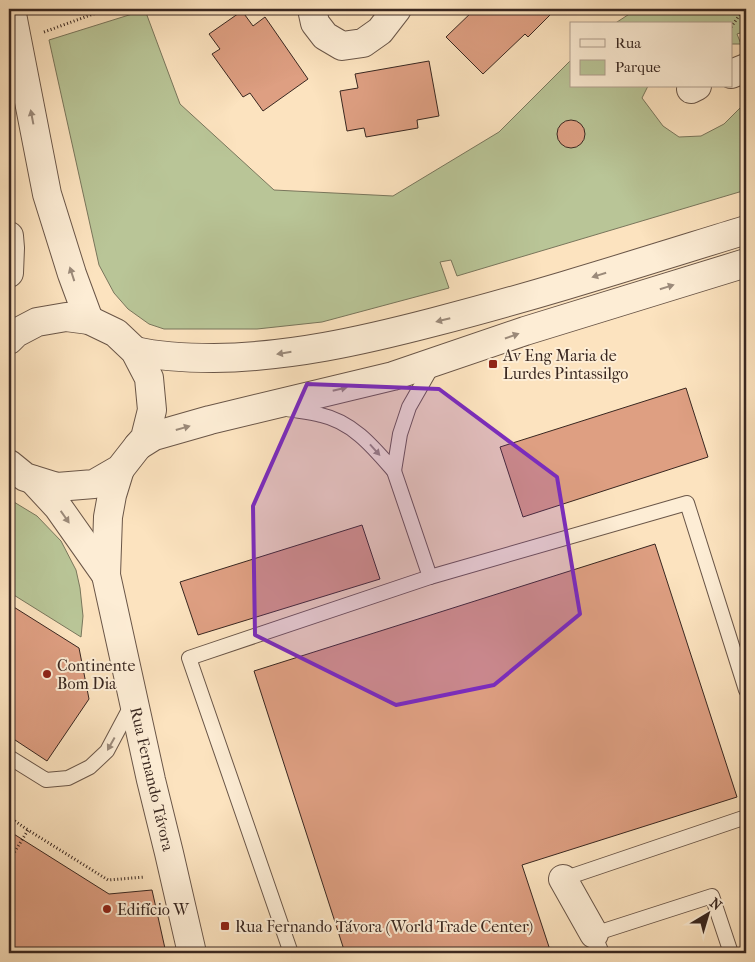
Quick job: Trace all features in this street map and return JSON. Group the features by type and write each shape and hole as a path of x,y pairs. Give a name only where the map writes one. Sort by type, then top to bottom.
{"street":[{"path":"11,9 47,194 72,274 89,320"},
{"path":"312,9 315,23 325,36 342,46 363,43 380,31 397,9"},
{"path":"732,74 746,68"},
{"path":"135,351 173,357 230,358 267,356 328,346 382,335 494,306 746,230"},
{"path":"9,236 9,273"},
{"path":"138,446 154,436 210,420 393,376 525,331 746,263"},
{"path":"9,340 16,333 37,322 66,317 89,320 116,333 135,351 148,378 152,410 144,438 120,469 94,484 57,488 25,477 9,464"},
{"name":"Rua Fernando Távora","path":"120,469 108,517 106,575 150,780 192,953"},
{"name":"Rua Fernando Távora","path":"33,480 58,507 106,575"},
{"path":"563,879 598,944"}],"lane":[{"path":"394,471 400,434 409,407 434,362"},
{"path":"268,406 323,415 345,424 366,440 394,471 430,577"},
{"path":"291,953 189,658 430,577 686,503 746,690"},
{"path":"9,757 46,780 68,778 90,767 107,751 133,701"},
{"path":"563,879 746,817"},
{"path":"598,944 712,896 731,953"}],"path":[{"path":"18,41 106,9"},
{"path":"732,26 744,9"},
{"path":"9,817 108,880 174,874"},
{"path":"9,861 28,830"}],"highlighted area":[{"path":"307,384 439,389 557,477 580,614 494,685 396,705 255,635 253,506"}],"green space":[{"path":"637,9 746,9 746,31 737,34 741,44 732,44 732,22 617,22"},
{"path":"145,10 180,104 274,190 393,196 499,132 570,61 570,88 647,88 642,98 663,126 679,137 701,136 724,124 742,106 746,117 746,190 457,276 451,260 440,262 449,288 322,322 257,329 164,329 149,324 128,309 114,293 99,265 49,40"},
{"path":"9,499 37,516 61,541 76,570 80,588 83,616 81,637 9,592"}],"building":[{"path":"475,9 556,9 528,37 525,34 483,74 446,37"},
{"path":"242,11 253,26 265,17 308,79 263,111 250,93 243,97 212,54 220,49 209,34"},
{"path":"429,61 439,116 417,120 418,128 366,137 364,128 347,131 340,91 358,88 355,74"},
{"path":"571,120 581,124 585,134 581,144 571,148 561,144 557,134 561,124"},
{"path":"686,388 708,457 523,517 500,447"},
{"path":"362,525 380,579 198,635 180,582"},
{"path":"655,544 737,797 522,865 551,953 345,953 254,671"},
{"name":"Continente Bom Dia","path":"9,604 79,648 89,699 47,761 9,736"},
{"path":"9,831 109,894 152,890 166,953 9,953"}],"place":[{"name":"Av Eng Maria de Lurdes Pintassilgo","path":"493,364"},
{"name":"Continente Bom Dia","path":"47,674"},
{"name":"Edifício W","path":"107,909"},
{"name":"Rua Fernando Távora (World Trade Center)","path":"225,926"}]}
